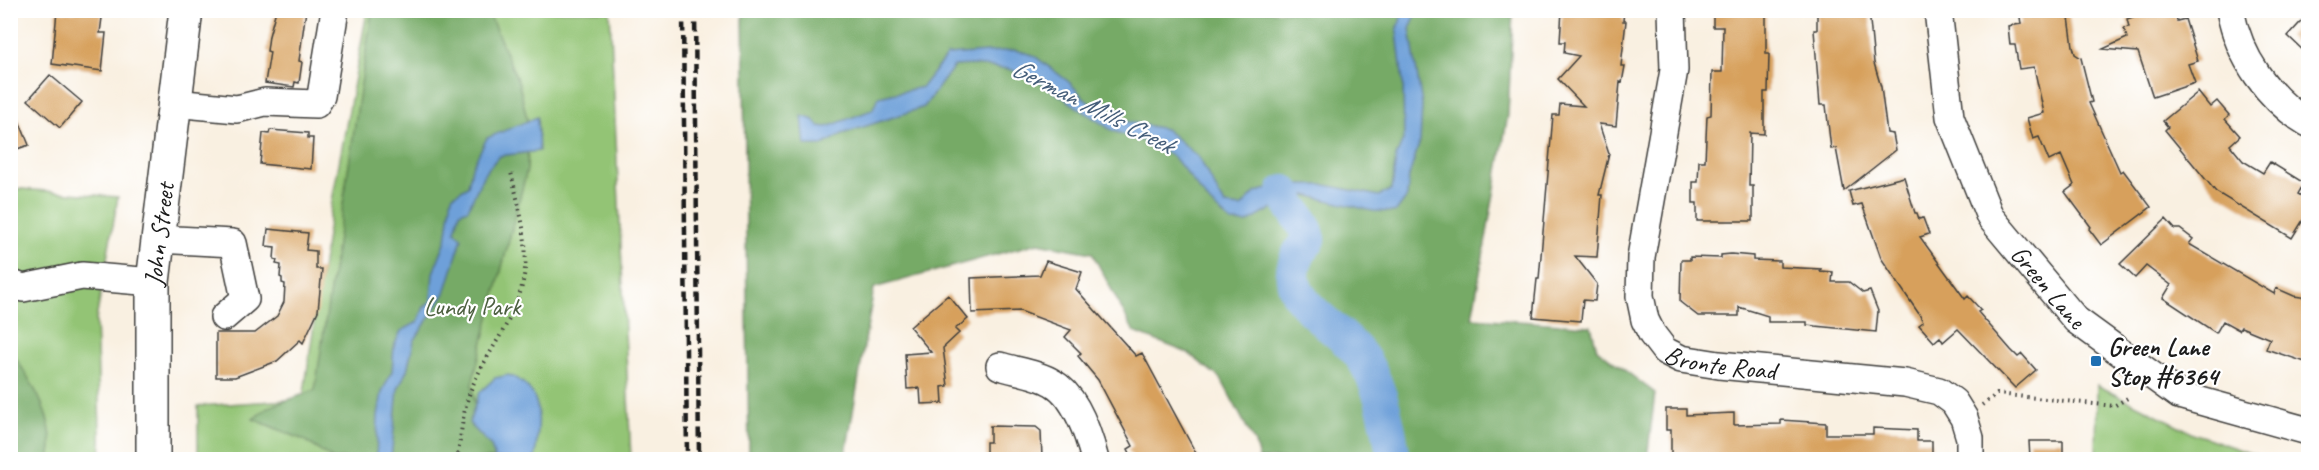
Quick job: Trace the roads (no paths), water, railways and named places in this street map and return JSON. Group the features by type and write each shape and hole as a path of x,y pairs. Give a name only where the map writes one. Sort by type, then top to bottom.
{"main road":[{"name":"John Street","path":"153,459 153,282 186,10"}],"street":[{"path":"174,103 237,108 267,102 306,106 316,104 321,96 335,10"},
{"name":"Bronte Road","path":"1672,10 1674,70 1641,256 1640,296 1645,320 1652,334 1665,351 1681,359 1719,366 1905,383 1939,391 1954,402 1964,418 1970,438 1970,459"},
{"name":"Green Lane","path":"1938,10 1950,117 1990,217 2076,320 2179,395 2308,431"},
{"path":"2230,10 2234,34 2258,76 2287,110 2308,123"},
{"path":"157,239 233,243 245,299 224,317"},
{"path":"10,283 22,288 82,276 153,282"},
{"path":"1000,366 1053,383 1066,394 1095,459"}],"water":[{"name":"German Mills Creek","path":"1403,11 1417,11 1410,29 1422,105 1420,141 1409,176 1407,197 1396,212 1373,211 1306,195 1287,200 1247,223 1231,222 1210,203 1174,157 1150,143 1113,131 1035,79 1009,69 973,65 954,66 924,107 842,134 823,145 805,145 802,116 814,120 819,126 827,127 872,110 879,97 922,87 947,55 1015,50 1033,55 1069,82 1091,105 1124,121 1165,129 1199,158 1225,205 1241,207 1256,192 1284,185 1326,185 1379,196 1392,189 1396,157 1404,137 1403,84 1397,31"},
{"path":"537,117 539,151 499,156 484,174 468,209 460,212 455,231 462,238 445,293 414,341 407,370 398,389 391,459 376,459 378,416 382,392 392,371 394,346 401,331 418,322 424,307 431,301 433,273 446,240 452,196 468,186 472,167 487,138"},
{"path":"509,375 530,390 535,399 538,421 535,459 495,459 491,446 469,423 479,393 495,378"}],"waterway":[{"path":"1284,192 1304,225 1309,239 1296,260 1293,277 1298,293 1308,307 1353,347 1365,362 1380,397 1394,460"}],"railway":[{"path":"683,10 687,460"},
{"path":"695,10 699,460"}],"place":[{"name":"Green Lane Stop #6364","path":"2096,361"}],"park label":[{"name":"Lundy Park","path":"472,306"}]}
